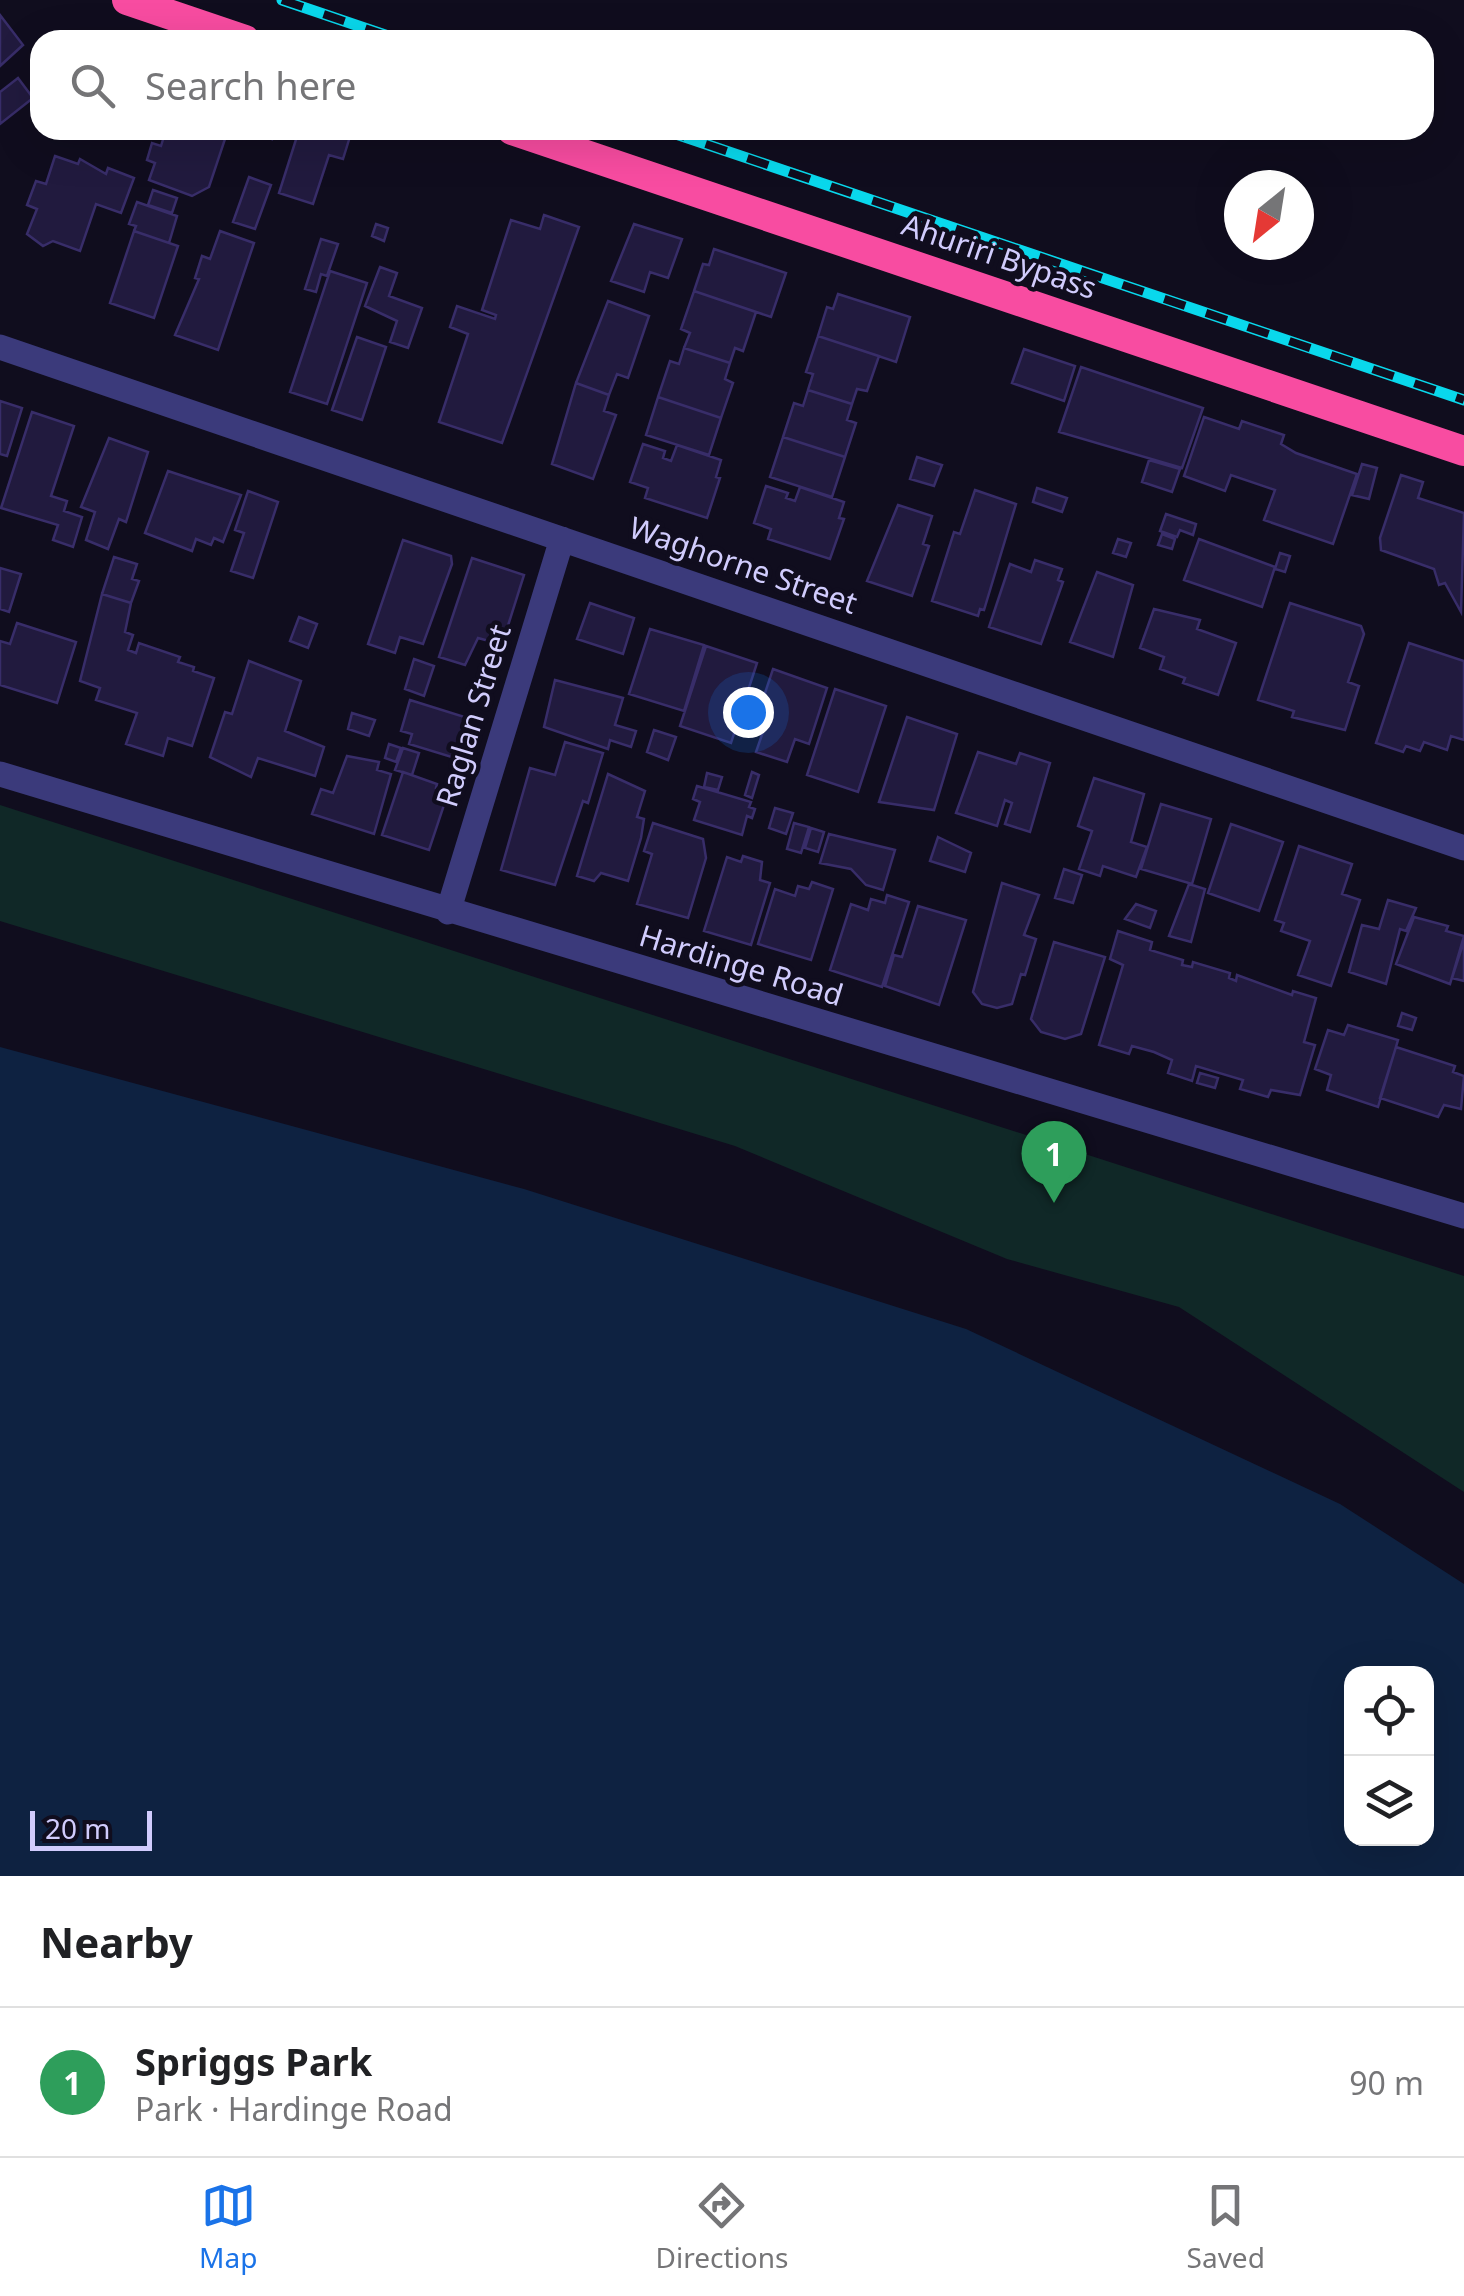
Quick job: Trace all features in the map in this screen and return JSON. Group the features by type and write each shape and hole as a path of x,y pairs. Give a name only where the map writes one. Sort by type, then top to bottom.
{"highway":[{"path":"127,0 216,30"},
{"name":"Ahuriri Bypass","path":"542,140 1464,451"}],"street":[{"name":"Waghorne Street","path":"0,348 1464,848"},
{"name":"Raglan Street","path":"448,912 562,539"},
{"name":"Hardinge Road","path":"0,774 1464,1216"}],"green space":[{"path":"0,805 1464,1276 1464,1492 1179,1307 1007,1259 735,1146 0,921"}],"water":[{"path":"0,1047 524,1189 966,1329 1340,1504 1464,1584 1464,1876 0,1876"}],"building":[{"path":"0,15 23,45 0,66"},
{"path":"18,78 30,94 30,100 0,124 0,92"},
{"path":"163,140 225,140 209,187 192,196 149,180 155,163 147,160 152,143 161,146"},
{"path":"296,140 349,140 343,159 329,155 313,204 279,193"},
{"path":"55,156 78,164 80,159 106,174 108,168 134,178 121,213 96,204 80,251 53,241 43,246 27,234 37,209 27,205 36,181 46,184"},
{"path":"249,177 271,185 255,229 233,222"},
{"path":"153,190 177,198 172,213 148,205"},
{"path":"137,202 177,216 169,243 134,231 136,226 129,224"},
{"path":"544,215 579,227 502,443 439,422 468,334 450,327 457,306 495,319 496,315 482,310 511,220 540,229"},
{"path":"376,224 388,228 384,241 372,236"},
{"path":"634,224 682,239 668,278 650,272 644,292 611,281"},
{"path":"134,231 178,246 154,318 110,303"},
{"path":"220,231 254,243 218,350 175,335 199,279 195,278 202,256 210,259"},
{"path":"321,239 338,244 327,276 321,274 316,292 305,289"},
{"path":"714,249 786,273 771,317 694,291 703,264 709,265"},
{"path":"380,267 397,273 389,296 422,308 408,348 390,342 397,321 365,306"},
{"path":"330,271 367,283 327,404 290,392"},
{"path":"694,291 756,312 743,351 735,348 730,363 684,348 690,333 681,329"},
{"path":"838,294 910,317 896,362 818,336 827,307 833,309"},
{"path":"608,301 649,316 628,378 617,374 609,395 576,383"},
{"path":"818,336 879,356 867,391 857,389 852,404 808,390 813,374 806,372"},
{"path":"357,337 386,347 362,420 332,410"},
{"path":"684,348 730,363 725,379 733,383 721,418 658,397 670,361 679,364"},
{"path":"1024,349 1075,366 1064,401 1012,383"},
{"path":"1081,367 1203,408 1182,468 1059,432"},
{"path":"576,383 609,395 604,411 616,415 593,479 552,464"},
{"path":"808,390 852,404 847,420 856,423 845,457 783,437 794,403 803,406"},
{"path":"658,397 721,418 709,455 646,435"},
{"path":"0,401 22,408 7,456 0,454"},
{"path":"32,412 74,426 51,496 67,501 64,511 82,517 73,547 53,540 58,525 1,508"},
{"path":"1204,417 1239,429 1242,421 1284,435 1281,444 1296,453 1357,474 1333,544 1264,520 1275,490 1231,475 1225,491 1184,476"},
{"path":"783,437 845,457 832,497 770,477"},
{"path":"109,438 148,452 126,522 119,519 108,549 86,540 95,512 81,507"},
{"path":"643,444 665,451 663,458 671,461 677,445 721,460 716,477 720,478 707,518 645,498 648,488 630,482"},
{"path":"917,457 942,465 934,486 910,479"},
{"path":"1149,460 1180,469 1172,492 1142,482"},
{"path":"1362,464 1377,468 1369,499 1352,495"},
{"path":"168,471 241,495 223,542 214,538 211,545 196,539 192,551 145,533"},
{"path":"1401,475 1423,482 1418,498 1464,513 1461,612 1445,583 1439,585 1434,569 1381,550 1380,538"},
{"path":"766,486 788,493 786,498 795,501 800,487 844,502 839,518 844,519 830,559 768,539 771,529 754,523"},
{"path":"1037,488 1067,498 1062,512 1033,502"},
{"path":"975,490 1016,504 984,610 980,609 978,616 932,601 954,532 960,534"},
{"path":"248,491 278,502 253,578 231,571 244,533 235,530"},
{"path":"898,505 932,516 923,544 929,546 912,596 867,581"},
{"path":"1166,514 1196,524 1193,535 1180,530 1177,537 1160,531"},
{"path":"1162,534 1175,539 1172,549 1158,545"},
{"path":"1118,539 1131,543 1126,557 1113,553"},
{"path":"1199,539 1275,567 1262,607 1184,580"},
{"path":"403,540 451,556 452,564 423,644 400,637 395,653 368,644"},
{"path":"1280,553 1290,556 1285,572 1275,569"},
{"path":"114,557 137,564 132,579 139,581 131,603 102,594"},
{"path":"472,558 524,575 505,635 493,631 489,641 478,638 465,665 439,657"},
{"path":"1035,560 1062,569 1058,580 1063,582 1041,644 989,627 1010,564 1031,572"},
{"path":"0,568 21,574 9,612 0,609"},
{"path":"1097,572 1133,585 1113,657 1070,642"},
{"path":"102,594 131,603 125,632 133,635 128,650 136,653 139,643 180,657 178,662 214,678 192,746 168,738 163,756 126,744 137,713 96,700 100,688 80,681"},
{"path":"590,603 634,618 623,654 577,639"},
{"path":"1290,603 1361,626 1364,634 1348,682 1359,686 1345,730 1292,717 1294,711 1258,700"},
{"path":"1154,609 1200,620 1197,629 1236,643 1218,695 1183,683 1185,678 1160,669 1164,657 1140,648"},
{"path":"299,617 317,624 308,648 290,641"},
{"path":"17,623 76,642 57,703 0,685 0,641 10,644"},
{"path":"650,629 704,645 684,711 629,694"},
{"path":"1409,643 1464,661 1464,740 1451,736 1447,750 1424,742 1420,751 1406,746 1403,752 1376,743"},
{"path":"706,646 757,663 731,743 680,726"},
{"path":"414,659 434,666 424,696 405,689"},
{"path":"249,661 301,681 285,731 324,747 315,776 258,758 251,777 210,757 225,712 232,714"},
{"path":"773,669 827,688 809,744 795,739 787,762 756,752 764,729 754,726"},
{"path":"555,680 623,698 615,725 636,731 631,747 610,740 608,749 544,727"},
{"path":"835,689 886,706 858,792 807,775"},
{"path":"410,700 471,719 458,759 409,744 412,734 401,731"},
{"path":"352,713 375,720 369,736 348,729"},
{"path":"907,717 957,734 934,810 879,802"},
{"path":"654,730 676,737 668,760 647,752"},
{"path":"565,742 603,753 555,885 501,870 530,768 555,775"},
{"path":"389,744 401,748 396,762 385,758"},
{"path":"403,748 419,753 412,775 395,770"},
{"path":"978,752 1016,764 1020,753 1050,763 1030,832 1005,824 1012,803 1005,800 997,826 956,813"},
{"path":"347,756 379,762 377,770 391,774 374,834 312,814 321,789 333,793"},
{"path":"403,772 437,784 436,788 448,793 429,850 382,835"},
{"path":"752,772 759,775 752,798 745,795"},
{"path":"707,773 722,777 718,790 704,787"},
{"path":"608,774 645,791 637,817 644,819 641,838 628,881 601,873 594,881 577,876"},
{"path":"1094,778 1144,794 1131,842 1147,847 1136,877 1103,866 1100,876 1079,869 1092,831 1078,826"},
{"path":"697,786 751,802 749,807 755,809 752,818 747,816 742,835 694,820 700,802 693,799"},
{"path":"1161,804 1211,819 1192,884 1141,869"},
{"path":"775,808 793,813 786,834 769,828"},
{"path":"653,823 703,839 706,858 688,918 637,904 652,854 644,851"},
{"path":"794,823 809,827 801,853 787,849"},
{"path":"1231,824 1283,842 1259,911 1208,893"},
{"path":"811,828 824,832 818,852 805,848"},
{"path":"829,834 895,850 883,890 866,885 851,869 820,863"},
{"path":"938,837 971,853 965,872 930,861"},
{"path":"1299,846 1352,864 1342,894 1360,900 1331,986 1298,975 1310,941 1281,931 1284,923 1275,920"},
{"path":"743,856 762,862 760,880 770,883 751,945 704,931 727,857 741,862"},
{"path":"1064,869 1082,875 1073,903 1055,898"},
{"path":"812,882 833,889 811,960 758,944 775,889 795,896 798,886 809,889"},
{"path":"1002,883 1039,895 1024,935 1036,939 1025,975 1021,974 1012,1004 997,1008 982,1004 973,992"},
{"path":"1189,884 1205,889 1191,942 1169,936"},
{"path":"887,895 909,902 882,987 830,970 851,904 868,910 871,899 885,903"},
{"path":"1388,900 1416,908 1406,931 1400,929 1386,984 1349,972 1362,925 1379,929"},
{"path":"1136,904 1156,911 1150,928 1125,919"},
{"path":"918,906 966,920 939,1005 885,986 894,955 902,957"},
{"path":"1414,917 1448,926 1446,931 1464,936 1450,984 1396,964"},
{"path":"1118,931 1152,942 1150,950 1183,960 1182,965 1192,967 1193,962 1230,973 1229,978 1236,981 1237,975 1292,995 1293,991 1316,998 1304,1042 1315,1045 1300,1095 1271,1090 1268,1097 1240,1089 1243,1080 1196,1066 1192,1081 1168,1073 1172,1060 1154,1052 1132,1046 1129,1054 1099,1045 1123,965 1110,959"},
{"path":"1464,941 1464,981 1452,978"},
{"path":"1054,942 1105,957 1081,1034 1065,1039 1041,1032 1031,1019"},
{"path":"1402,1013 1416,1018 1412,1030 1398,1026"},
{"path":"1348,1025 1398,1040 1378,1107 1327,1090 1331,1075 1315,1069 1328,1030 1344,1035"},
{"path":"1396,1047 1455,1066 1453,1072 1464,1076 1461,1109 1444,1105 1438,1117 1380,1098"},
{"path":"1200,1073 1218,1078 1215,1088 1197,1083"}],"railway":[{"path":"282,0 370,30"},
{"path":"694,140 1464,400"}],"place":[{"name":"Spriggs Park","path":"1054,1203"}]}
